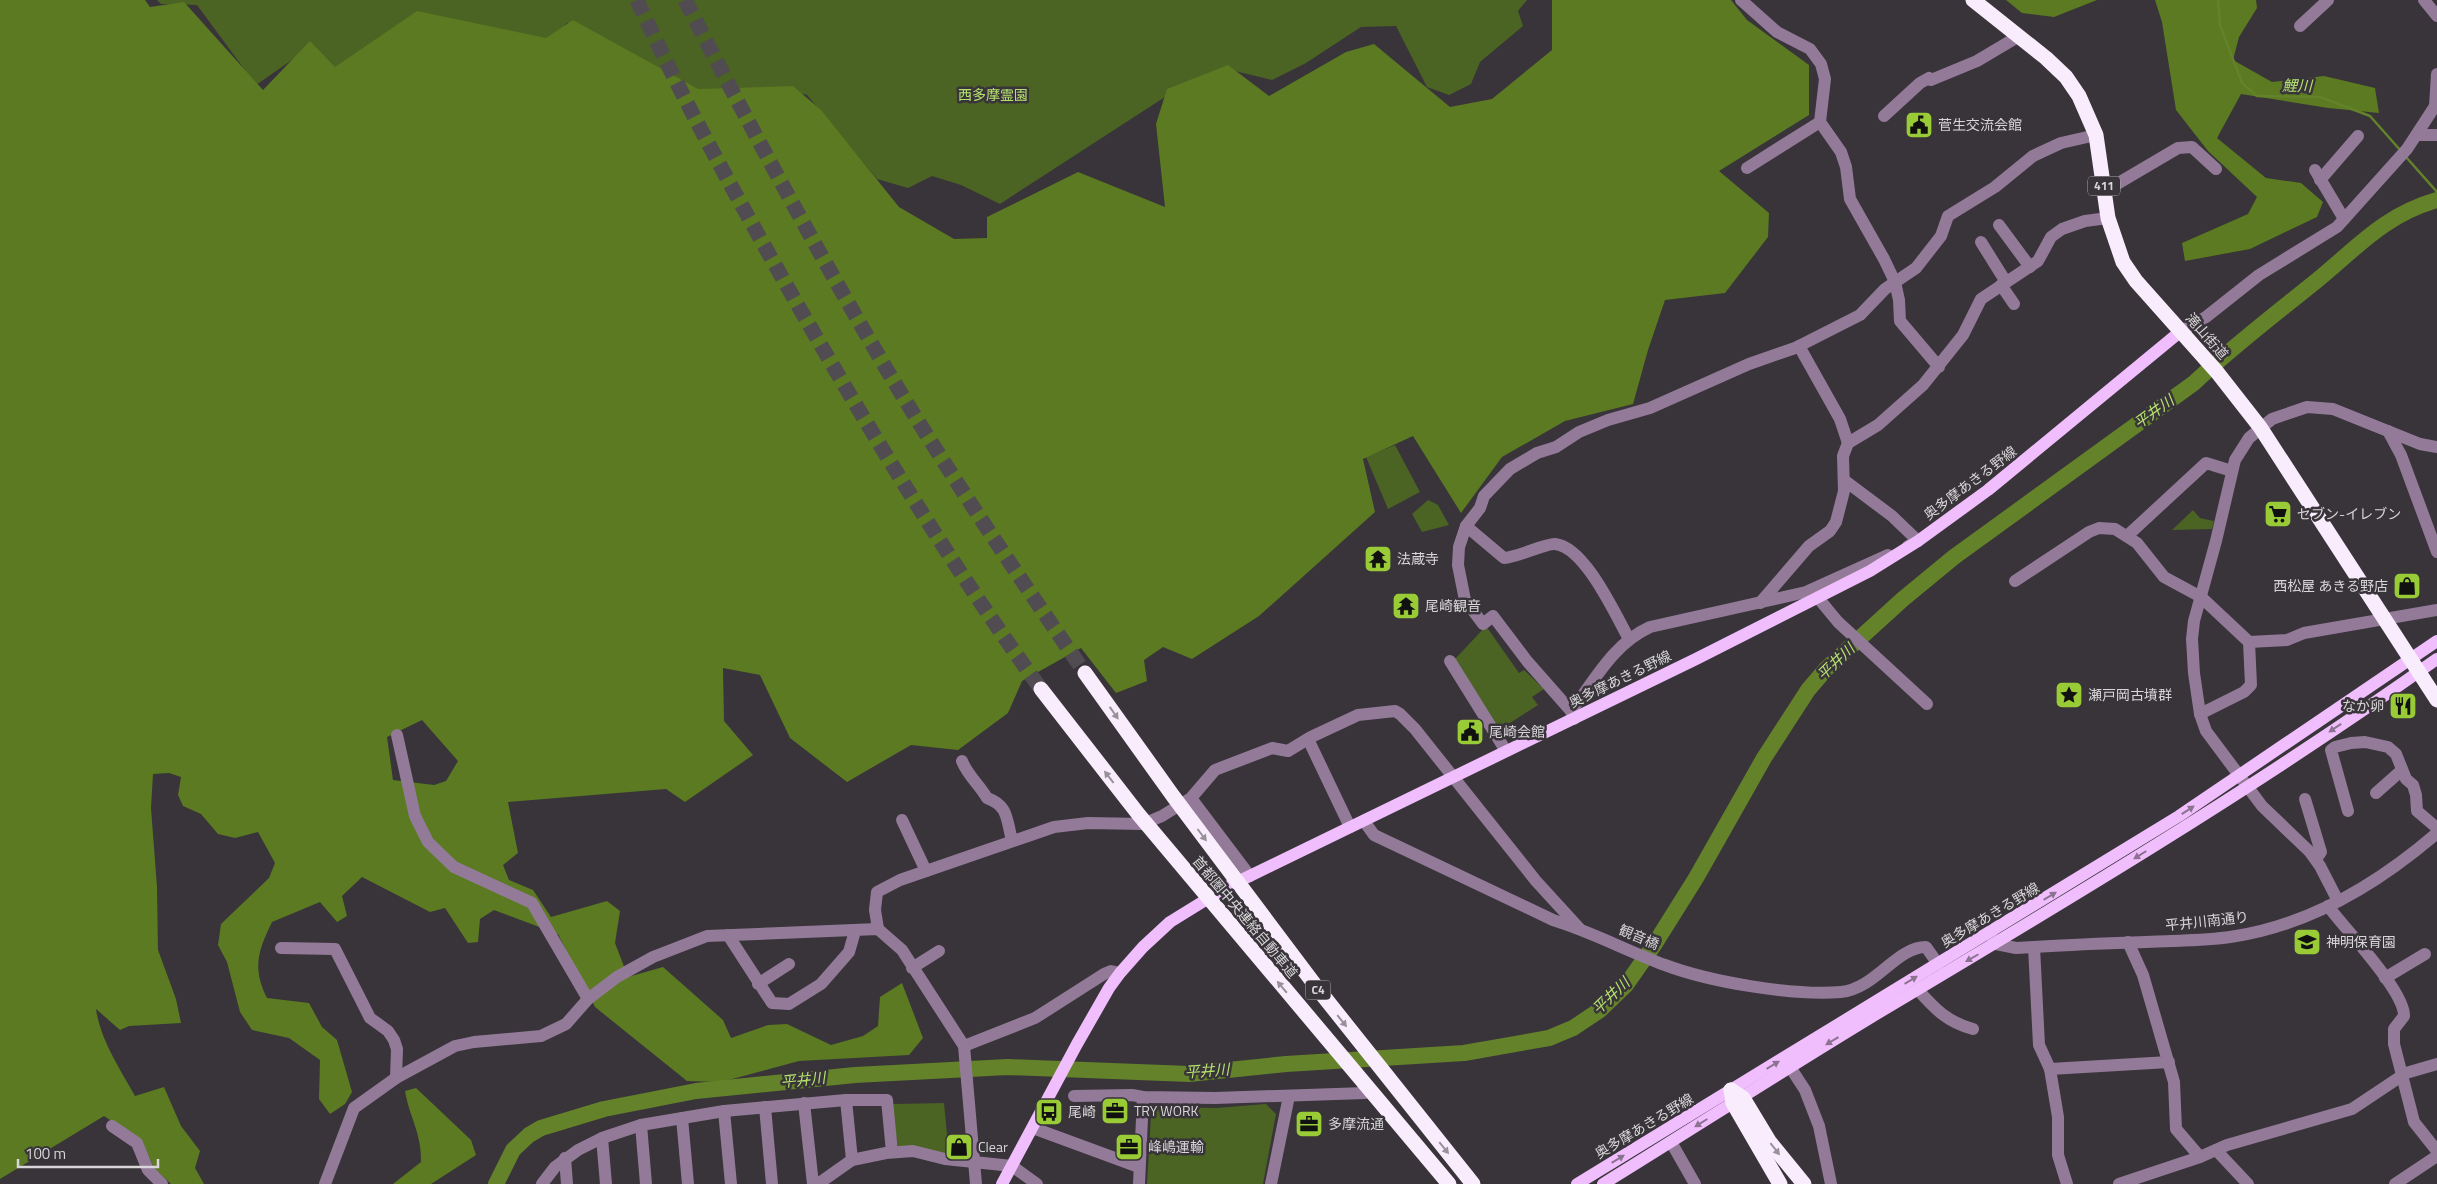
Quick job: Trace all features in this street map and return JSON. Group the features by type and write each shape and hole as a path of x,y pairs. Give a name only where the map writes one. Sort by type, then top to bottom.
{"highway":[{"name":"滝山街道","path":"1973,0 2046,58 2066,77 2079,96 2096,135 2108,218 2123,262 2136,281 2185,336 2260,427 2283,459 2437,700"},
{"name":"首都圏中央連絡自動車道","path":"1085,674 1173,796 1321,993 1471,1181"},
{"name":"首都圏中央連絡自動車道","path":"1041,689 1139,815 1449,1184"},
{"path":"1736,1097 1804,1184"},
{"path":"1736,1097 1780,1180"},
{"path":"1793,1169 1810,1184"}],"main road":[{"name":"奥多摩あきる野線","path":"1033,1128 1109,988 1143,947 1170,922 1201,901 1250,876 1506,751 1572,715 1819,599 1870,571 1918,541 1988,490 2185,336"},
{"path":"2415,665 2437,641"},
{"path":"2415,665 2437,659"},
{"name":"奥多摩あきる野線","path":"1603,1184 1671,1142 1938,964 2179,816 2415,665"},
{"name":"奥多摩あきる野線","path":"1577,1184 1790,1068 1996,944 2248,786 2415,665"},
{"path":"1002,1184 1033,1128"}],"street":[{"path":"1741,0 1777,32 1810,49 1821,64 1824,79 1820,122 1840,152 1846,167 1850,199 1884,259 1894,282 1899,300 1900,321 1939,367"},
{"path":"2300,26 2328,0"},
{"path":"2425,0 2437,16"},
{"path":"1884,116 1924,81 1977,61 2019,36"},
{"path":"2185,336 2259,275 2327,234 2344,219 2395,164 2418,135 2436,105 2437,74"},
{"path":"1747,168 1820,122"},
{"path":"1844,480 1892,516 1918,541 1806,592 1760,604 1650,627 1629,639 1609,659 1572,715 1492,616 1483,624 1465,600 1458,565 1459,547 1466,526 1480,508 1484,496 1494,483 1510,469 1537,453 1556,447 1579,432 1608,420 1650,408 1749,364 1799,346 1860,315 1884,289 1894,282 1901,280 1916,268 1936,244 1948,216 1995,187 2033,156 2061,144 2096,135"},
{"path":"2418,135 2437,135"},
{"path":"2344,219 2318,175 2358,136"},
{"path":"2105,191 2178,148 2192,147 2216,169"},
{"path":"1760,604 1809,546 1830,531 1836,522 1844,480 1843,456 1848,443 1885,418 1939,367 1963,335 1981,299 2038,261 2046,243 2056,233 2085,221 2108,218"},
{"path":"1999,225 2030,268"},
{"path":"1981,242 2014,304"},
{"path":"1799,346 1840,419 1848,443"},
{"path":"2437,447 2420,444 2345,413 2317,406 2282,414 2260,427 2240,450 2232,471 2194,621 2192,639 2200,714 2209,737 2262,806 2316,859 2333,903 2404,1009 2404,1016 2392,1035 2414,1122 2437,1151"},
{"path":"2388,432 2401,455 2437,552"},
{"path":"2127,536 2206,462 2232,471"},
{"path":"1466,526 1504,558 1517,557 1550,544 1560,545 1586,564 1629,639"},
{"path":"2015,582 2074,541 2099,528 2115,529 2127,536 2164,577 2201,597 2249,642 2251,685 2244,692 2200,714"},
{"path":"1819,599 1841,625 1927,704"},
{"path":"2249,642 2287,640 2304,632 2437,610"},
{"path":"1450,661 1506,751"},
{"path":"878,929 875,910 877,892 926,871 1054,827 1088,823 1143,824 1162,816 1191,798 1215,770 1272,748 1288,751 1308,739 1358,716 1394,711 1400,714 1415,730 1536,881 1579,928"},
{"path":"397,735 416,816 428,842 454,867 532,904 588,999"},
{"path":"1308,739 1350,827"},
{"path":"2348,811 2331,750 2335,746 2365,742 2388,747 2396,754 2402,770 2416,794 2417,810 2437,828"},
{"path":"962,761 968,775 980,785 987,798 1000,803 1005,810 1012,840"},
{"path":"2376,793 2402,770"},
{"path":"1191,798 1250,876"},
{"path":"2305,799 2321,852 2316,859"},
{"path":"902,820 926,871"},
{"name":"観音橋","path":"1364,821 1374,835 1553,920 1579,928 1684,971 1745,985 1816,993 1843,992 1856,989 1883,972 1912,949 1926,947 1938,964"},
{"name":"平井川南通り","path":"1996,944 2016,948 2241,935 2301,917 2333,903 2387,873 2437,833"},
{"path":"325,1184 354,1108 396,1078 455,1046 474,1042 541,1036 566,1024 588,999 617,977 654,957 707,936 878,929 887,934 902,950 964,1047 976,1184"},
{"path":"728,935 772,1003 790,1004 821,984 849,952 855,931"},
{"path":"1989,933 1996,944"},
{"path":"2128,942 2143,975 2169,1062 2174,1082 2176,1129 2200,1157"},
{"path":"2034,947 2038,1038 2050,1069 2058,1117 2058,1155 2067,1184"},
{"path":"281,948 335,949 370,1018 388,1031 394,1040 396,1049 396,1078"},
{"path":"912,968 939,951"},
{"path":"2385,978 2425,954"},
{"path":"758,984 789,964"},
{"path":"964,1047 1035,1018 1104,974 1112,971 1120,973"},
{"path":"1918,990 1941,1016 1958,1025 1972,1029"},
{"path":"2050,1069 2169,1062"},
{"path":"2119,1184 2216,1150 2352,1109 2403,1075 2437,1064"},
{"path":"1790,1068 1805,1090 1819,1126 1831,1184"},
{"path":"1074,1096 1132,1095 1142,1097 1216,1098 1365,1093"},
{"path":"1271,1184 1289,1096"},
{"path":"1139,1184 1142,1097"},
{"path":"846,1100 852,1160"},
{"path":"542,1184 565,1158 602,1138 641,1126 682,1118 724,1111 804,1103 887,1100 892,1152"},
{"path":"804,1103 813,1184"},
{"path":"765,1107 772,1184"},
{"path":"724,1111 731,1184"},
{"path":"682,1118 688,1184"},
{"path":"112,1126 137,1143 148,1170 162,1184"},
{"path":"641,1126 646,1184"},
{"path":"1033,1128 1139,1167"},
{"path":"602,1138 606,1184"},
{"path":"1671,1142 1695,1184"},
{"path":"2216,1150 2248,1184"},
{"path":"818,1184 852,1160 892,1152 913,1151 974,1163 1012,1166 1038,1184"},
{"path":"2395,1184 2437,1156"},
{"path":"565,1158 567,1184"}],"green space":[{"path":"0,0 145,0 150,7 184,2 263,90 310,41 335,67 417,11 546,38 573,20 698,89 793,86 821,110 899,207 954,239 987,238 987,217 1078,172 1165,207 1156,124 1167,89 1228,65 1269,96 1346,52 1374,44 1450,107 1492,99 1552,50 1552,0 1731,0 1747,20 1809,65 1809,115 1719,171 1769,213 1768,237 1725,293 1665,300 1648,350 1633,404 1565,421 1502,457 1461,513 1413,436 1363,459 1375,512 1259,616 1192,659 1163,647 1144,660 1147,681 1116,693 1081,648 1022,681 1008,713 958,750 911,745 847,782 790,738 760,675 723,668 724,721 753,755 685,802 666,789 508,802 518,853 503,865 509,880 533,890 551,917 607,901 620,911 615,943 628,977 663,967 723,1020 731,1038 768,1025 787,1024 831,1045 863,1036 878,1026 880,997 902,983 923,1038 909,1055 799,1061 721,1082 687,1081 595,1007 558,934 494,910 480,919 478,942 468,943 445,908 430,912 362,877 342,896 347,916 337,922 320,902 272,922 260,951 259,978 267,998 309,1003 322,1027 337,1040 352,1092 345,1104 330,1114 319,1099 320,1060 289,1038 252,1030 240,1012 227,962 218,945 221,924 269,878 275,863 258,832 235,838 218,834 201,814 183,806 178,795 181,777 169,773 153,774 151,808 157,887 158,950 176,999 181,1023 129,1026 120,1030 96,1009 106,1043 135,1096 164,1087 181,1126 200,1151 195,1168 204,1184 171,1184 154,1168 142,1141 104,1116 0,1179","holes":["422,720 458,761 446,781 434,785 393,780 387,737"]},
{"name":"西多摩霊園","path":"157,0 1527,0 1518,11 1523,26 1480,62 1471,84 1449,95 1427,87 1396,26 1361,27 1306,63 1272,80 1235,71 1165,97 1000,204 961,185 932,176 908,188 877,179 807,95 775,87 691,94 567,23 546,46 331,79 309,48 256,85 197,5 161,4"},
{"path":"2006,0 2097,0 2054,17 2022,13"},
{"path":"2155,0 2256,0 2257,8 2239,37 2233,60 2272,82 2324,76 2375,88 2379,113 2328,108 2241,94 2217,138 2266,178 2301,183 2323,202 2317,217 2250,249 2185,261 2182,243 2248,214 2257,197 2208,151 2176,110 2162,22"},
{"path":"1395,445 1420,492 1388,509 1366,457"},
{"path":"1428,500 1438,505 1449,525 1422,532 1412,514"},
{"path":"2193,510 2200,518 2214,521 2212,529 2172,530"},
{"path":"1486,626 1519,673 1524,670 1544,689 1532,697 1538,705 1499,730 1455,659"},
{"path":"416,1088 471,1140 476,1155 431,1184 393,1184 421,1162 417,1134 405,1091"},
{"path":"944,1103 949,1155 898,1147 891,1107 894,1104"},
{"path":"1266,1104 1276,1114 1263,1184 1147,1184 1151,1114 1157,1107 1216,1108"}],"waterway":[{"name":"鯉川","path":"2218,0 2220,25 2242,83 2257,96 2320,97 2370,116 2401,151"},
{"name":"鯉川","path":"2406,157 2437,192"},
{"name":"平井川","path":"496,1184 513,1150 529,1135 541,1128 604,1109 696,1091 855,1075 1008,1067 1189,1074 1286,1064 1464,1053 1549,1038 1573,1028 1600,1010 1626,985 1654,945 1696,878 1764,758 1808,690 1826,669 1903,599 1954,557 2194,383 2238,344 2385,224 2400,215 2437,200"}],"tunnel":[{"path":"637,0 713,153 825,352 913,499 975,595 1041,689"},
{"path":"685,0 783,186 887,370 959,485 1085,673"}],"place":[{"name":"菅生交流会館","path":"1919,125"},
{"name":"セブン-イレブン","path":"2278,514"},
{"name":"法蔵寺","path":"1378,559"},
{"name":"西松屋 あきる野店","path":"2407,586"},
{"name":"尾崎観音","path":"1406,606"},
{"name":"瀬戸岡古墳群","path":"2069,695"},
{"name":"なか卵","path":"2403,706"},
{"name":"尾崎会館","path":"1470,732"},
{"name":"神明保育園","path":"2307,942"},
{"name":"TRY WORK","path":"1115,1111"},
{"name":"尾崎","path":"1049,1112"},
{"name":"多摩流通","path":"1309,1124"},
{"name":"Clear","path":"959,1147"},
{"name":"峰嶋運輸","path":"1129,1147"}]}
